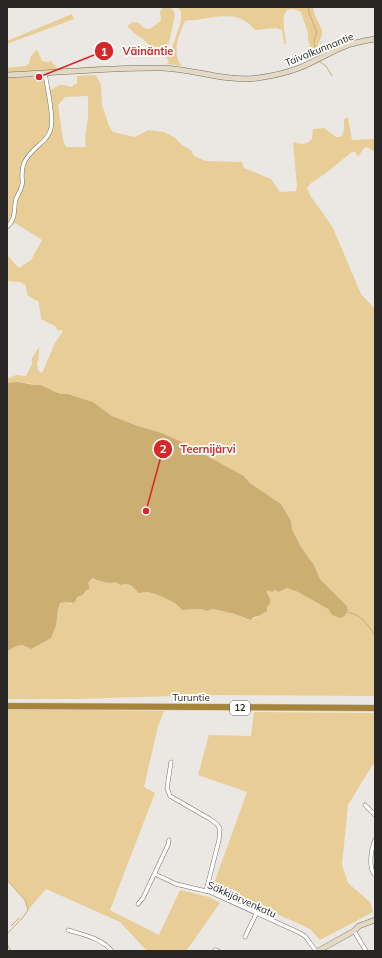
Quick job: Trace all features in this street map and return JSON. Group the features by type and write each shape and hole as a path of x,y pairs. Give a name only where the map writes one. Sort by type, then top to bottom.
{"highway":[{"name":"Turuntie","path":"7,706 375,708"}],"street":[{"name":"Taivalkunnantie","path":"7,75 128,68 162,68 216,77 256,78 280,74 300,68 351,44 375,39"},
{"path":"7,227 11,224 13,219 16,200 23,184 22,176 25,161 29,154 47,137 51,129 52,118 45,73"},
{"path":"171,762 167,788 170,796 210,819 220,829 219,840 206,890"},
{"path":"365,805 375,814"},
{"path":"138,904 143,898 155,874 169,840"},
{"path":"375,840 372,847 371,866 372,872 375,876"},
{"name":"Säkkijärvenkatu","path":"155,874 169,882 206,890 298,932 305,936 317,951"},
{"path":"245,937 256,914"},
{"path":"317,951 354,931 359,926 375,920"},
{"path":"68,930 101,941 112,951"},
{"path":"354,931 366,951"}],"shaded area":[{"path":"163,7 170,7 175,15 168,47 172,48 181,21 181,12 178,7 313,7 314,13 322,30 322,35 318,45 319,52 307,60 311,56 308,33 301,12 293,9 288,10 285,13 284,25 286,44 284,44 282,30 276,28 255,30 246,22 235,17 229,16 185,21 177,44 177,56 182,66 167,64 169,62 167,58 155,51 127,26 133,22 139,23 148,29 153,27 161,20 160,12"},
{"path":"72,14 74,19 7,44 7,41"},
{"path":"36,50 38,51 42,61 51,61 58,69 101,66 102,68 7,74 7,68 25,66 29,64 31,56"},
{"path":"96,75 101,85 102,105 109,126 113,132 135,137 148,130 164,132 174,137 182,145 191,150 194,156 206,161 242,162 244,168 271,179 280,192 296,191 297,187 293,142 301,144 308,142 312,139 313,129 324,128 336,137 340,137 344,127 344,119 348,118 352,140 375,139 375,152 367,147 364,148 358,157 355,152 352,152 310,184 307,188 310,195 333,228 361,294 375,309 375,696 211,695 73,699 7,699 7,651 19,645 31,649 56,625 60,603 64,602 71,604 77,597 83,595 89,586 88,583 91,578 102,582 115,582 121,585 129,585 138,593 148,592 171,601 182,610 201,609 207,611 213,609 235,614 249,620 261,616 267,609 270,598 266,591 267,590 275,590 279,592 287,588 298,592 328,609 332,615 348,609 347,606 320,579 314,565 301,547 292,529 291,521 281,504 250,483 244,476 202,453 187,447 184,443 162,433 112,416 93,402 68,394 60,394 41,385 23,382 7,383 7,377 9,378 16,375 26,376 32,364 32,358 39,347 39,358 37,363 38,371 42,373 55,343 63,331 58,331 55,326 41,319 39,302 27,295 26,285 20,282 7,281 7,255 19,268 31,260 42,240 15,223 7,230 7,78 30,77 42,79 52,90 61,85 71,87 77,83 77,76","holes":["88,96 88,117 85,138 86,147 66,147 63,140 58,105 65,97"]},
{"path":"16,382 41,385 60,394 68,394 93,402 112,416 162,433 184,443 187,448 202,453 244,476 250,483 281,504 291,521 292,529 301,547 314,565 320,579 347,606 347,613 341,618 332,615 328,609 298,592 287,588 279,592 275,590 272,592 267,590 270,603 267,607 267,611 250,620 235,614 213,609 207,611 201,609 182,610 171,601 148,592 138,593 129,585 121,585 115,582 100,581 92,578 88,583 89,589 86,590 83,595 77,597 75,602 60,603 56,625 51,638 31,649 19,645 7,651 7,383"},
{"path":"7,709 164,711 158,726 144,787 155,793 110,910 159,935 180,890 209,897 220,903 186,951 147,951 120,922 46,889 28,910 25,900 7,880"},
{"path":"254,712 375,713 375,761 348,805 342,865 348,883 370,902 373,912 320,940 311,930 304,926 213,886 247,792 198,775 209,735 251,736"}],"waterway":[{"path":"308,7 317,32 314,41 316,56"},
{"path":"320,62 326,66 332,76"},
{"path":"348,612 361,618 375,635"},
{"path":"7,880 25,900 28,910 7,934"},
{"path":"11,926 19,918"},
{"path":"7,944 11,951"}],"place":[{"name":"Väinäntie","path":"39,77"},
{"name":"Teernijärvi","path":"146,511"}]}
